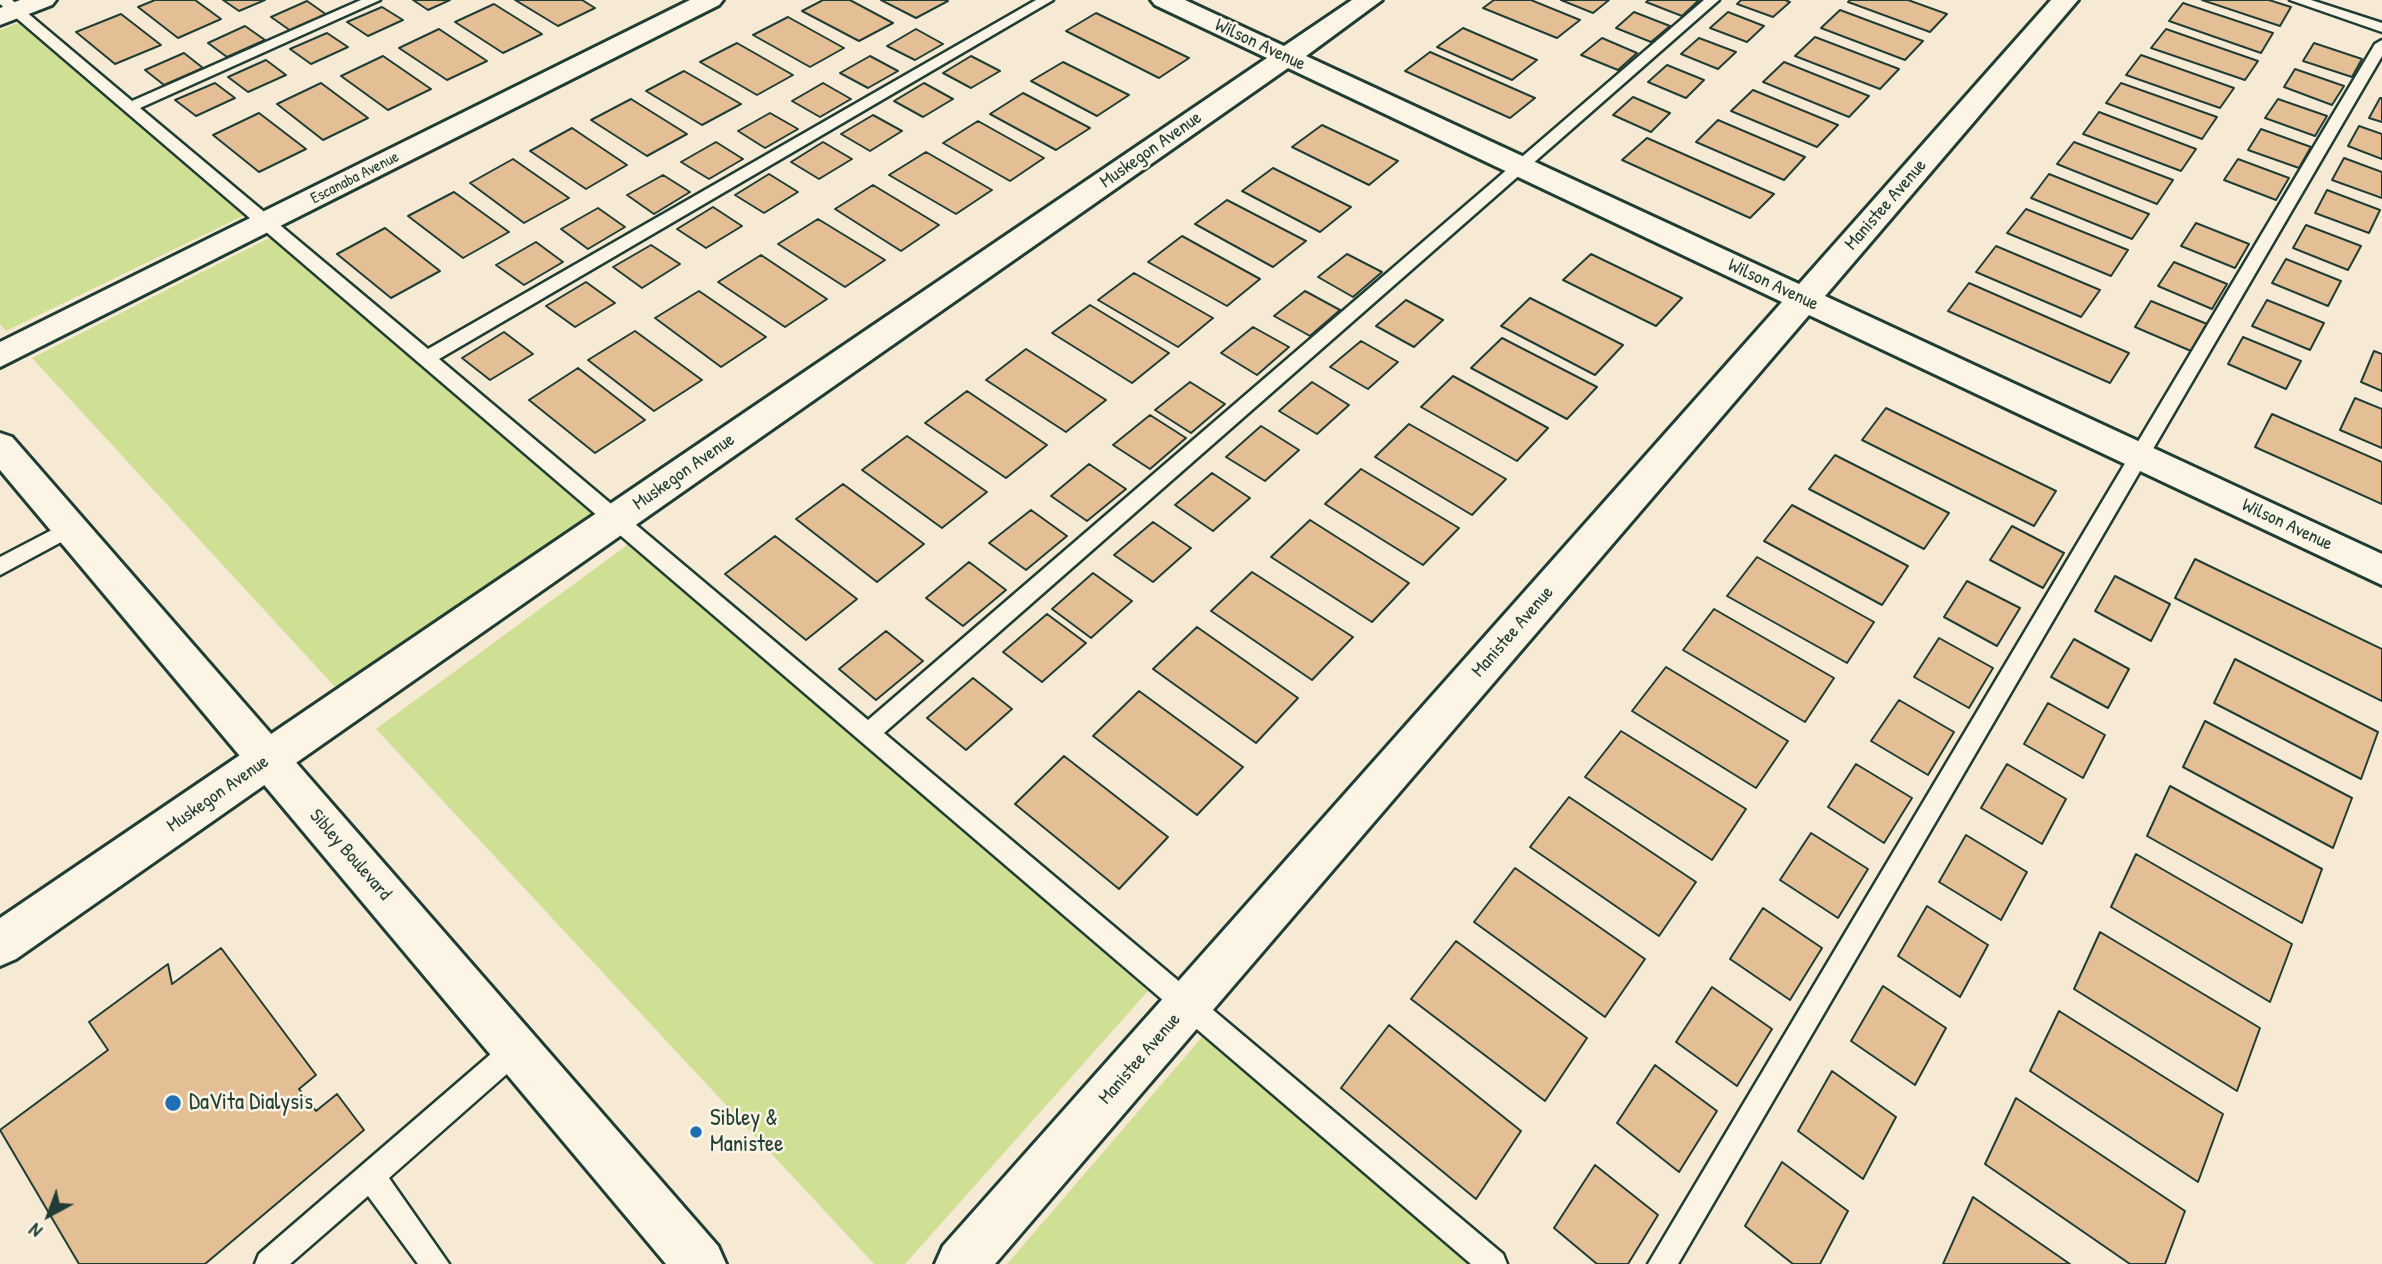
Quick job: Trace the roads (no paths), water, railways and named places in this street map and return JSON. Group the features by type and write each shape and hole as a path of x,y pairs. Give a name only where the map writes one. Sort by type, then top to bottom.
{"street":[{"path":"7,9 43,0"},
{"name":"Escanaba Avenue","path":"0,356 710,0"},
{"name":"Wilson Avenue","path":"1164,0 2382,570"},
{"name":"Muskegon Avenue","path":"0,944 1369,0"},
{"name":"Manistee Avenue","path":"961,1264 2065,0"},
{"name":"Sibley Boulevard","path":"3,455 71,528 700,1264"}],"lane":[{"path":"132,106 373,0"},
{"path":"428,357 1046,0"},
{"path":"869,733 1712,0"},
{"path":"2297,0 2382,28"},
{"path":"7,9 132,106 1493,1264"},
{"path":"1662,1264 2382,44"},
{"path":"0,567 71,528"},
{"path":"269,1264 516,1049"},
{"path":"370,1175 435,1264"}],"place":[{"name":"DaVita Dialysis","path":"173,1103"},
{"name":"Sibley & Manistee","path":"696,1132"}]}
